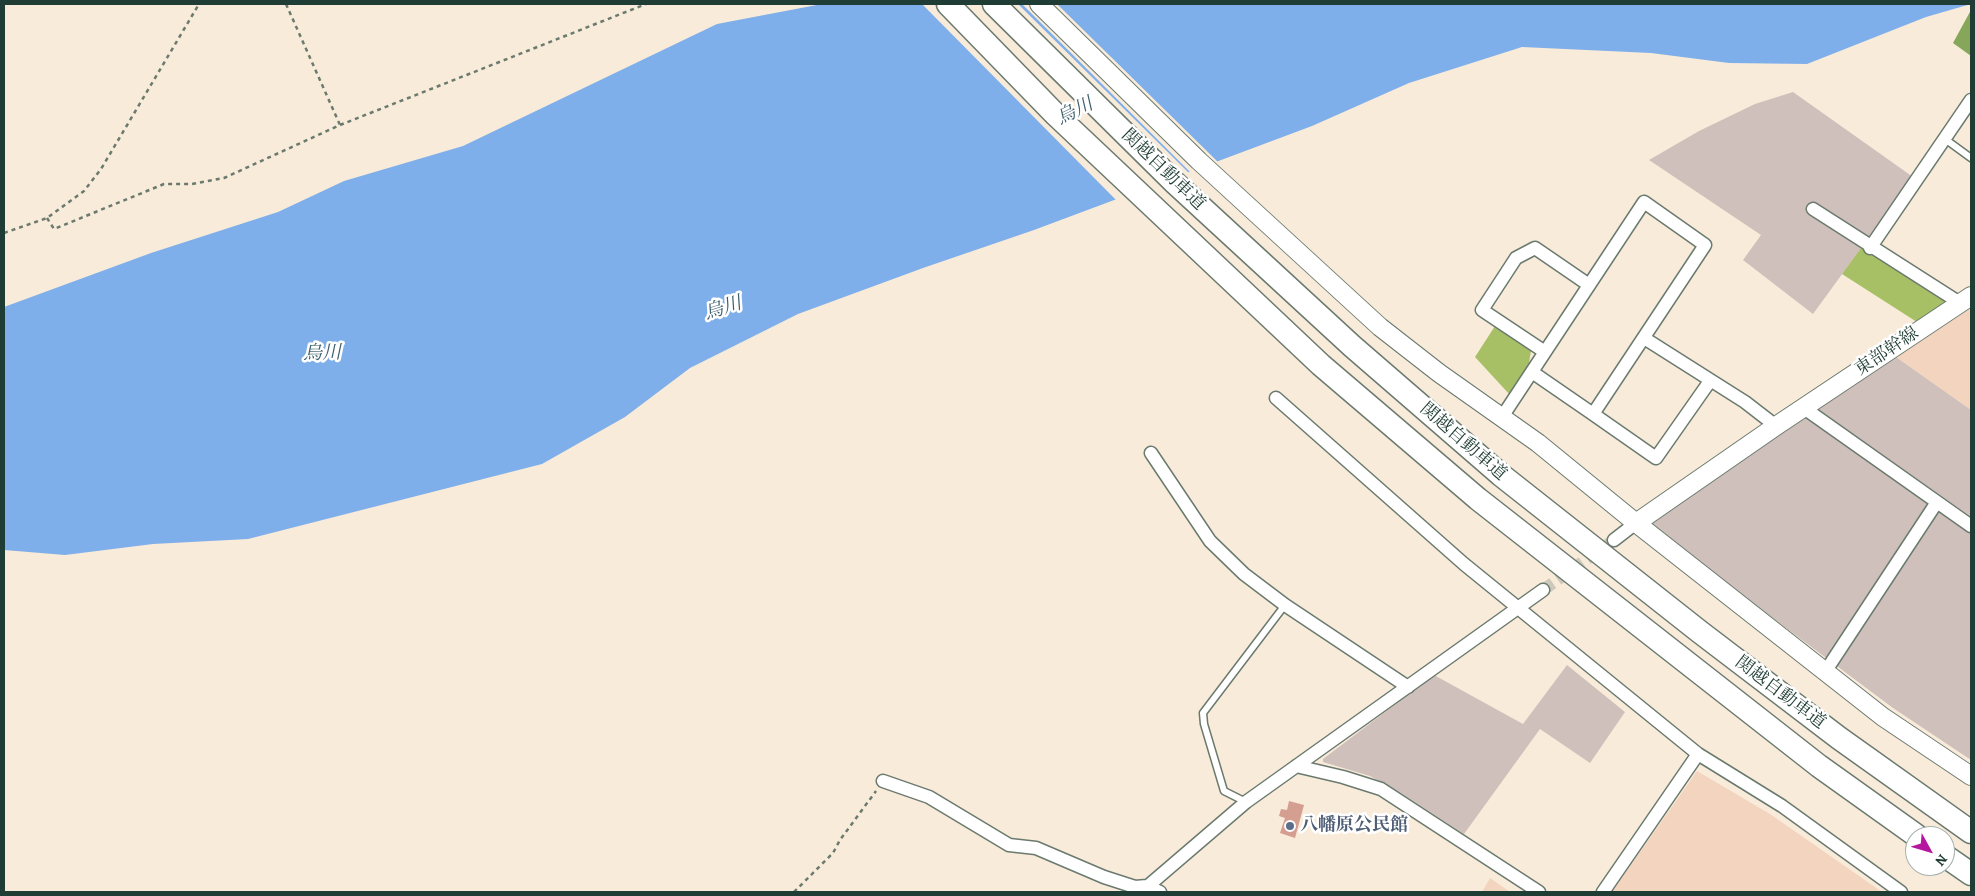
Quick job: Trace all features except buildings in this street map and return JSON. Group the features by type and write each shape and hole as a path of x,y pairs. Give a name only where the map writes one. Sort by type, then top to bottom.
{"highway":[{"name":"関越自動車道","path":"948,4 1084,141 1321,365 1478,499 1819,766 1905,827"},
{"name":"関越自動車道","path":"994,4 1176,183 1352,346 1501,475 1700,632 1839,738 1971,832"},
{"path":"1955,863 1971,874"}],"street":[{"path":"1040,4 1199,161 1380,327 1438,373 1544,448 1636,524 1883,717 1971,776"},
{"path":"1870,248 1971,100"},
{"path":"1502,417 1644,202 1705,245 1593,414"},
{"path":"1813,209 1870,248 1966,300"},
{"path":"1545,352 1482,310 1516,258 1535,248 1589,285"},
{"name":"東部幹線","path":"1636,524 1776,426 1966,300"},
{"path":"1644,338 1710,380 1776,426"},
{"path":"1532,372 1656,458 1710,380"},
{"path":"1276,398 1464,564 1698,754 1782,806 1901,892"},
{"path":"1804,408 1971,526"},
{"path":"1151,453 1210,541 1244,574 1285,605 1408,687"},
{"path":"1824,672 1937,502"},
{"path":"1614,540 1636,524"},
{"path":"1144,889 1246,802 1543,590"},
{"path":"1603,892 1698,754"},
{"path":"1296,766 1343,777 1381,789 1539,892"},
{"path":"883,781 929,797 1009,845 1036,848 1104,877 1135,887 1160,892"}],"lane":[{"path":"1945,139 1971,158"},
{"path":"1246,802 1224,791 1204,724 1203,712 1285,605"}],"path":[{"path":"4,232 47,218 84,191 101,169 199,4"},
{"path":"286,4 340,125"},
{"path":"47,218 54,229 164,184 192,184 224,178 340,125 646,4"},
{"path":"794,892 833,853 840,840 883,781"}],"shaded area":[{"path":"1793,92 1913,177 1813,314 1743,260 1761,235 1649,160 1699,131 1755,104"},
{"path":"1971,306 1971,410 1896,357"},
{"path":"1896,357 1971,410 1971,760 1893,708 1647,524"},
{"path":"1567,665 1625,712 1590,763 1540,729 1464,834 1401,793 1370,776 1323,762 1323,759 1434,675 1523,724"},
{"path":"1697,771 1770,814 1882,892 1612,892"},
{"path":"1490,878 1510,892 1482,892"}],"green space":[{"path":"1971,10 1971,56 1953,43"},
{"path":"1861,248 1952,303 1920,324 1842,274"},
{"path":"1495,326 1531,351 1529,363 1510,395 1475,357"}],"water":[{"name":"烏川","path":"822,4 1971,4 1926,17 1807,64 1729,63 1651,53 1522,47 1409,83 1312,126 1034,230 798,314 690,368 625,417 542,464 248,539 153,544 65,555 4,550 4,307 151,253 278,212 344,181 463,146 717,24"}],"pier":[{"path":"922,4 1018,4 1190,174 1118,202"},
{"path":"1022,4 1057,4 1219,163 1192,174"}],"tunnel":[{"path":"1543,590 1614,540"}],"place":[{"name":"八幡原公民館","path":"1290,826"}]}
